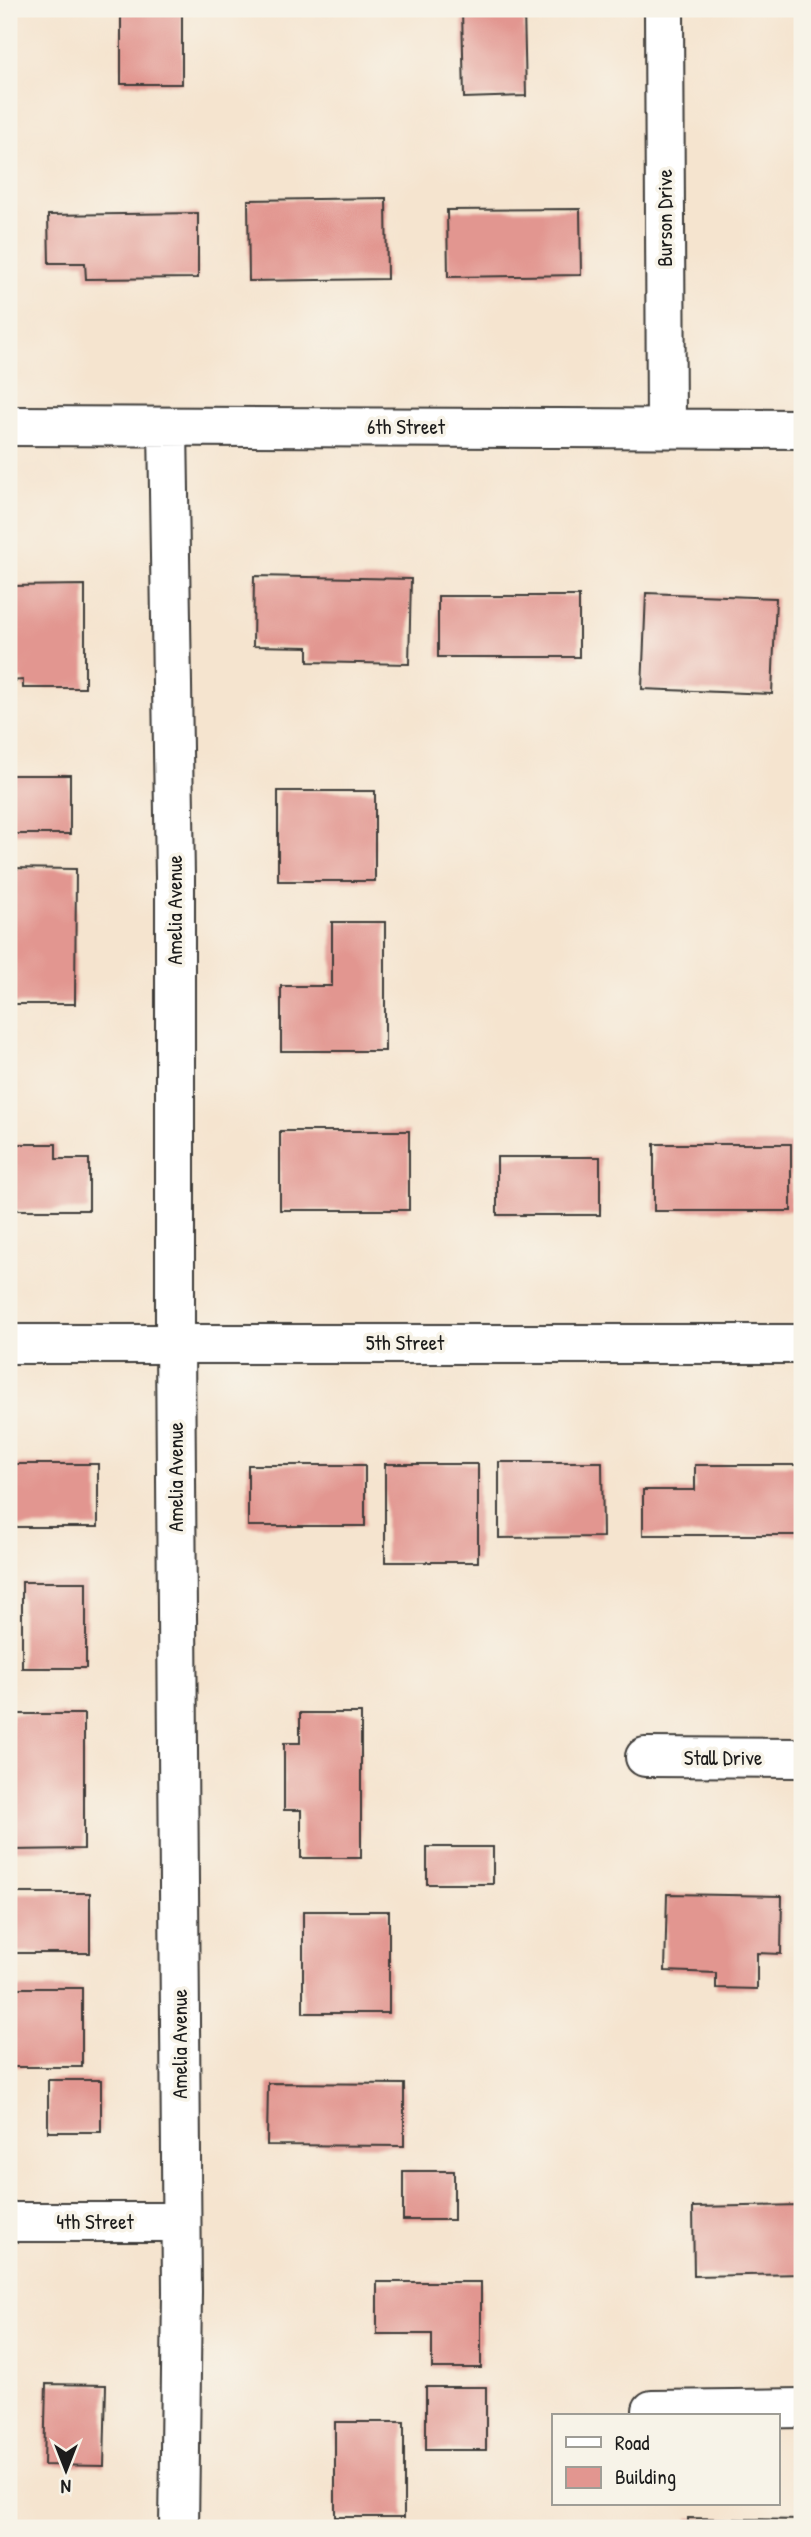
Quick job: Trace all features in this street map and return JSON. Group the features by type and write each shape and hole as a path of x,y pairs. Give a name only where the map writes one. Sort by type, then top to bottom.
{"street":[{"name":"Burson Drive","path":"664,9 666,428"},
{"name":"6th Street","path":"9,426 802,429"},
{"name":"Amelia Avenue","path":"168,427 175,877 181,2222 179,2528"},
{"name":"5th Street","path":"9,1344 175,1342 802,1345"},
{"name":"Stall Drive","path":"645,1758 802,1758"},
{"name":"4th Street","path":"9,2222 181,2222"},
{"path":"652,2410 802,2408"}],"building":[{"path":"121,9 182,9 182,84 121,84"},
{"path":"462,9 524,9 526,96 464,98"},
{"path":"386,198 387,279 249,281 248,200"},
{"path":"580,209 581,275 448,277 447,210"},
{"path":"198,213 198,278 86,279 85,263 49,263 48,215"},
{"path":"254,576 411,579 409,664 308,662 308,647 253,646"},
{"path":"85,585 85,688 23,688 23,680 9,681 9,586"},
{"path":"646,593 776,598 772,694 642,689"},
{"path":"438,596 579,596 579,657 438,657"},
{"path":"9,775 70,775 70,834 9,834"},
{"path":"278,791 375,791 375,881 278,881"},
{"path":"9,868 76,869 75,1004 9,1004"},
{"path":"332,922 385,922 385,1051 281,1051 281,986 332,986"},
{"path":"280,1131 409,1131 409,1210 280,1210"},
{"path":"9,1144 56,1144 56,1159 89,1159 89,1210 9,1210"},
{"path":"654,1144 791,1144 791,1211 654,1211"},
{"path":"497,1157 600,1157 600,1215 497,1215"},
{"path":"499,1462 602,1462 603,1537 499,1538"},
{"path":"9,1464 98,1464 98,1527 9,1527"},
{"path":"385,1464 478,1464 478,1562 385,1562"},
{"path":"248,1465 365,1465 365,1526 248,1526"},
{"path":"695,1465 802,1465 802,1535 643,1535 643,1490 695,1490"},
{"path":"22,1582 86,1582 86,1668 22,1668"},
{"path":"300,1713 361,1713 361,1858 301,1858 301,1810 284,1810 284,1743 300,1743"},
{"path":"11,1714 84,1714 84,1849 11,1850"},
{"path":"427,1847 493,1847 493,1884 427,1884"},
{"path":"10,1893 90,1893 90,1953 10,1953"},
{"path":"667,1894 782,1896 781,1954 757,1953 757,1989 716,1988 716,1973 665,1971"},
{"path":"303,1911 389,1911 389,2013 303,2013"},
{"path":"9,1988 82,1988 82,2067 9,2067"},
{"path":"48,2080 101,2080 101,2132 48,2132"},
{"path":"268,2083 404,2084 404,2146 267,2145"},
{"path":"403,2171 454,2171 454,2220 403,2220"},
{"path":"802,2205 802,2274 694,2276 693,2207"},
{"path":"377,2282 481,2282 481,2368 432,2368 432,2334 377,2334"},
{"path":"46,2384 106,2385 104,2466 44,2465"},
{"path":"426,2387 486,2387 486,2450 426,2450"},
{"path":"335,2422 404,2422 404,2517 335,2517"},
{"path":"688,2518 802,2520 802,2528 688,2528"}]}
